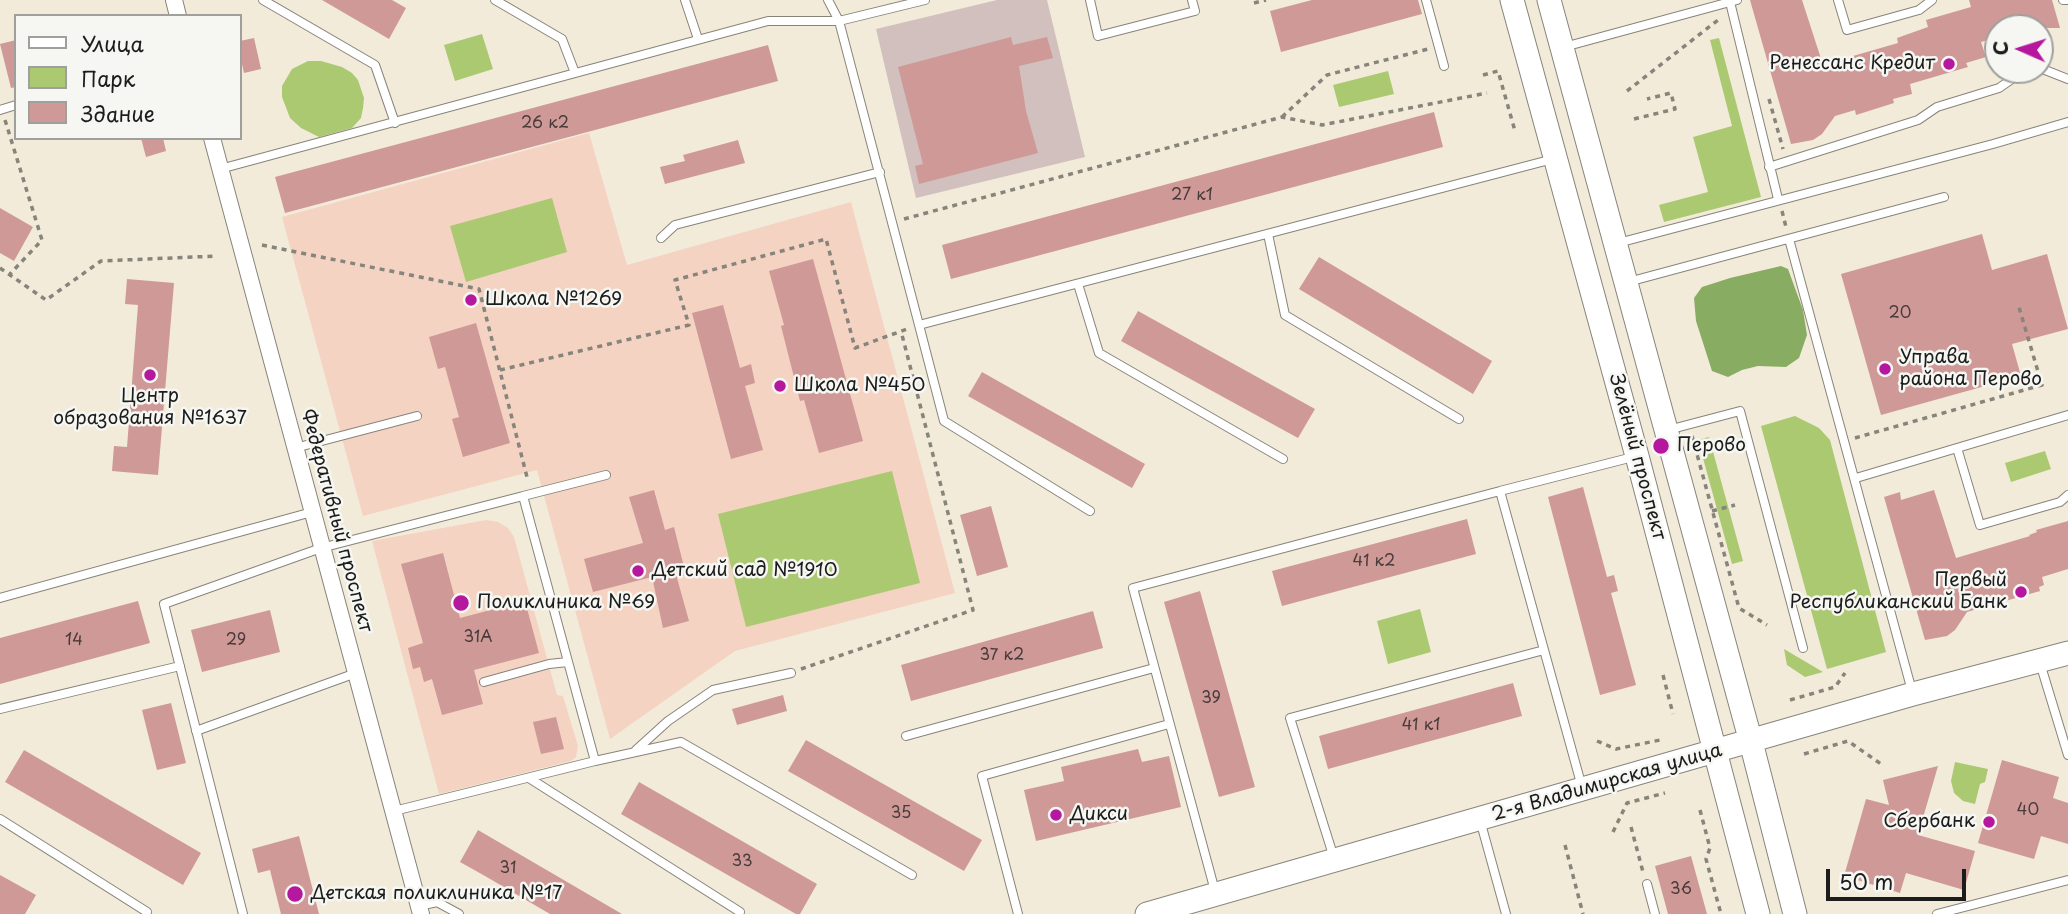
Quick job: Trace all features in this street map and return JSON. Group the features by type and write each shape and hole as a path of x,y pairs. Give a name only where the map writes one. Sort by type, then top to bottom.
{"main road":[{"name":"Зелёный проспект","path":"1512,0 1637,456 1758,914"},
{"name":"Зелёный проспект","path":"1549,0 1751,742 1795,914"},
{"name":"2-я Владимирская улица","path":"1147,914 1913,694 2068,653"}],"street":[{"name":"Федеративный проспект","path":"213,140 420,910"}],"lane":[{"path":"263,0 375,65 395,122"},
{"path":"495,0 562,39 575,73"},
{"path":"685,0 698,39"},
{"path":"828,0 839,21 944,421 1090,511"},
{"path":"220,169 768,21 839,21 925,0"},
{"path":"1090,0 1098,36 1195,11 1192,0"},
{"path":"1426,0 1444,66"},
{"path":"1838,0 1847,30 1919,10 1932,0"},
{"path":"1562,47 1733,1 1769,167 1779,199"},
{"path":"1769,167 1918,120 1937,107 2005,84"},
{"path":"1614,244 2068,122"},
{"path":"919,325 1556,158"},
{"path":"661,238 675,225 880,172"},
{"path":"1625,283 1944,197"},
{"path":"1268,234 1285,314 1459,419"},
{"path":"1790,239 1913,694"},
{"path":"1078,284 1099,353 1283,459"},
{"path":"1665,431 1740,411 1803,648"},
{"path":"1856,478 2068,415"},
{"path":"295,448 417,416"},
{"path":"1957,448 1980,525 2060,502 2068,495"},
{"path":"1216,895 1133,588 1637,456"},
{"path":"243,914 164,604 321,548 606,475"},
{"path":"1500,491 1583,790"},
{"path":"527,495 595,761"},
{"path":"0,598 312,512"},
{"path":"1335,861 1290,718 1544,650"},
{"path":"2039,660 2068,755"},
{"path":"484,682 549,664 568,662"},
{"path":"0,709 180,666"},
{"path":"906,736 1154,668"},
{"path":"196,731 356,673"},
{"path":"634,752 668,721 713,690 791,673"},
{"path":"1018,914 982,776 1170,724"},
{"path":"394,811 681,742 912,875"},
{"path":"529,778 740,912"},
{"path":"0,819 147,912"},
{"path":"1480,820 1506,914"},
{"path":"1937,914 2068,880"},
{"path":"1647,884 1655,914"},
{"path":"420,910 438,902 459,914"}],"path":[{"path":"1254,3 1266,0"},
{"path":"1627,91 1723,16"},
{"path":"1282,117 1327,75 1439,46"},
{"path":"1483,75 1499,71 1515,131"},
{"path":"893,222 1282,117 1322,125 1487,93"},
{"path":"1634,119 1675,109 1671,93 1647,99"},
{"path":"1,109 42,240 10,274"},
{"path":"1779,199 1790,239"},
{"path":"500,370 688,325 675,280 826,239 855,348 919,325"},
{"path":"262,244 479,289 527,495"},
{"path":"0,268 46,300 101,261 217,256"},
{"path":"1846,441 2042,385 2018,304"},
{"path":"791,673 973,610 901,331"},
{"path":"1689,424 1739,608 1767,625"},
{"path":"1712,511 1735,505"},
{"path":"1790,700 1835,687 1845,673"},
{"path":"1663,675 1673,713"},
{"path":"1597,741 1616,749 1660,740"},
{"path":"1804,754 1848,741 1881,764"},
{"path":"1613,832 1627,803 1665,793"},
{"path":"1700,810 1710,848 1706,859 1721,914"},
{"path":"1631,827 1647,884"},
{"path":"1565,845 1583,914"}],"shaded area":[{"path":"997,0 1047,0 1085,157 916,198 876,29"},
{"path":"589,133 627,265 851,202 955,593 735,651 610,739 537,470 363,516 282,217"},
{"name":"Поликлиника №69","path":"486,520 498,522 508,528 514,537 557,695 563,696 578,746 576,757 571,761 439,794 372,541"}],"green space":[{"path":"482,34 493,69 455,81 444,45"},
{"path":"1719,38 1761,197 1664,222 1659,205 1708,192 1693,137 1732,126 1710,40"},
{"path":"308,61 321,61 342,67 358,80 364,98 363,108 361,118 352,128 319,137 301,128 290,118 282,97 282,86 292,69"},
{"path":"1388,71 1394,94 1339,107 1333,85"},
{"path":"552,198 567,252 466,282 450,226"},
{"path":"1781,266 1788,269 1803,310 1807,335 1799,358 1786,367 1758,366 1728,377 1712,371 1696,321 1694,298 1702,287"},
{"path":"1795,416 1819,428 1830,440 1886,652 1827,669 1761,426"},
{"path":"1709,437 1743,561 1732,564 1698,440"},
{"path":"2045,451 2051,469 2011,482 2005,463"},
{"path":"892,471 920,583 746,627 718,514"},
{"path":"1420,609 1431,652 1388,664 1377,621"},
{"path":"1784,649 1823,672 1805,677 1787,665"},
{"path":"1955,762 1988,769 1985,782 1980,784 1975,804 1963,801 1954,793 1951,781"}],"building":[{"path":"322,0 392,0 406,8 389,39"},
{"path":"1312,0 1418,0 1422,14 1281,52 1270,11"},
{"path":"1750,0 1802,0 1825,71 1855,63 1853,56 1898,43 1897,38 1928,27 1926,20 1971,7 1969,0 2052,0 2060,28 2054,28 2054,14 1984,14 1984,41 1981,42 1984,58 1966,63 1968,67 1910,84 1912,94 1893,99 1894,103 1856,115 1855,110 1835,116 1822,134 1813,140 1791,144"},
{"path":"1011,37 1013,45 1047,37 1053,58 1019,66 1026,111 1038,153 919,184 915,166 923,164 898,67"},
{"path":"254,38 261,69 244,73 242,41"},
{"path":"14,40 14,87 11,88 0,44"},
{"path":"768,45 778,81 285,213 275,177"},
{"path":"1434,112 1443,147 951,279 942,245"},
{"path":"142,140 163,140 166,151 146,157"},
{"path":"738,140 745,163 665,184 660,167 685,161 683,155"},
{"path":"0,208 33,227 14,261 0,253"},
{"path":"1982,234 1992,270 2047,254 2068,329 2012,344 2021,376 1881,415 1841,274"},
{"path":"1319,257 1492,361 1473,394 1299,289"},
{"path":"813,259 863,441 819,453 804,400 800,401 769,271"},
{"name":"Центр образования №1637","path":"127,279 174,283 158,475 112,471 114,446 127,447 138,305 125,304"},
{"path":"723,305 740,368 751,364 755,383 745,386 763,450 731,459 692,313"},
{"path":"1138,311 1315,409 1298,438 1121,341"},
{"path":"476,323 510,443 463,457 452,419 459,417 445,367 438,369 429,337"},
{"path":"982,372 1145,464 1132,488 968,396"},
{"path":"1583,487 1607,577 1614,575 1618,591 1611,593 1636,685 1600,695 1548,497"},
{"path":"654,490 665,530 674,527 686,575 677,578 689,621 663,628 652,577 593,592 584,559 643,543 629,497"},
{"path":"1934,490 1956,558 2030,536 2037,532 2036,530 2068,521 2068,569 2042,577 2044,585 2039,587 2040,591 1967,612 1955,630 1947,636 1925,640 1884,497 1900,492 1901,500"},
{"path":"991,506 1008,567 977,576 960,515"},
{"path":"1467,519 1476,554 1282,606 1272,571"},
{"path":"443,553 460,618 525,601 539,653 474,670 483,704 442,715 432,679 424,682 420,667 413,669 408,648 423,643 401,564"},
{"path":"1200,591 1255,787 1219,797 1164,602"},
{"path":"138,601 150,643 0,684 0,638"},
{"path":"270,610 280,652 202,672 191,630"},
{"path":"1093,611 1103,648 911,701 901,665"},
{"path":"1513,683 1522,716 1328,769 1319,736"},
{"path":"783,695 787,711 737,725 732,709"},
{"path":"171,703 186,763 157,770 142,710"},
{"path":"556,717 564,749 541,754 533,722"},
{"path":"806,740 982,840 964,871 788,771"},
{"path":"1138,749 1142,762 1169,756 1181,807 1036,841 1024,790 1064,781 1061,767"},
{"path":"24,750 201,853 183,885 5,782"},
{"path":"2002,760 2059,777 2053,798 2068,803 2068,844 2041,836 2034,859 1978,843"},
{"path":"1938,766 1918,835 1975,851 1964,890 1906,873 1900,893 1844,876 1866,799 1889,805 1883,780"},
{"path":"639,782 817,884 800,914 621,814"},
{"path":"478,830 622,914 550,914 460,862"},
{"name":"Детская поликлиника №17","path":"299,836 319,914 281,914 270,870 258,873 252,849"},
{"path":"1691,856 1707,914 1668,914 1655,866"},
{"path":"0,875 36,895 25,914 0,914"}],"place":[{"name":"Ренессанс Кредит","path":"1949,64"},
{"name":"Школа №1269","path":"471,300"},
{"name":"Управа района Перово","path":"1885,369"},
{"name":"Центр образования №1637","path":"150,375"},
{"name":"Школа №450","path":"780,386"},
{"name":"Перово","path":"1661,446"},
{"name":"Детский сад №1910","path":"638,571"},
{"name":"Первый Республиканский Банк","path":"2021,592"},
{"name":"Поликлиника №69","path":"461,603"},
{"name":"Дикси","path":"1056,815"},
{"name":"Сбербанк","path":"1989,822"},
{"name":"Детская поликлиника №17","path":"295,894"}]}
